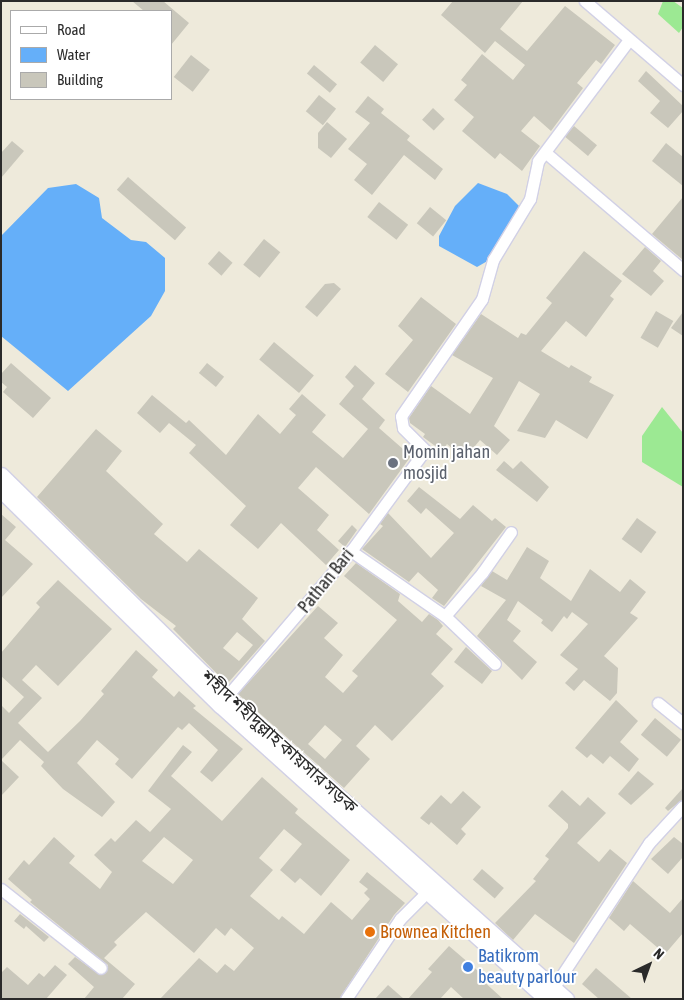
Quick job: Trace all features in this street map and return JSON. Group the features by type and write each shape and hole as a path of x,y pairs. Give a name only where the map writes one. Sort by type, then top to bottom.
{"main road":[{"name":"শহীদ শহীদুল্লাহ কায়সার সড়ক","path":"1,475 223,701 549,995"},
{"name":"শহীদ শহীদুল্লাহ কায়সার সড়ক","path":"1,490 427,892 549,995 566,999"}],"street":[{"path":"594,4 628,41 683,85"},
{"path":"628,41 546,153 683,270"},
{"name":"Pathan Bari","path":"223,701 351,551 425,450 403,428 401,416 482,299 493,260 530,199 536,169 546,153"},
{"path":"445,616 482,573 511,532"},
{"path":"351,551 445,616 495,664"},
{"path":"658,703 683,722"},
{"path":"549,995 649,843 683,806"},
{"path":"1,889 101,968"},
{"path":"346,999 395,926 427,892"}],"green space":[{"path":"663,1 673,1 683,8 683,27 679,33 658,14"},
{"path":"662,407 683,433 683,487 642,462 642,436"}],"water":[{"path":"478,183 507,194 521,208 491,259 477,267 439,246 439,236 455,206"},
{"path":"76,184 99,198 102,218 131,240 146,242 165,258 165,291 151,316 68,391 1,336 1,236 48,188"}],"building":[{"path":"132,1 163,1 189,23 172,44 172,10 143,10"},
{"path":"453,1 523,1 500,29 527,51 565,6 615,45 601,64 596,60 577,83 583,88 551,131 534,116 521,131 540,146 522,171 500,153 495,159 462,131 474,117 454,100 467,85 461,80 482,54 513,80 525,65 495,41 485,53 441,15"},
{"path":"375,45 398,64 383,82 360,63"},
{"path":"191,55 210,70 193,92 174,77"},
{"path":"314,65 337,84 330,93 307,73"},
{"path":"646,71 683,106 683,111 668,128 650,113 660,101 638,81"},
{"path":"319,95 336,109 323,125 306,111"},
{"path":"368,96 384,109 381,113 410,136 407,140 443,169 435,180 404,155 372,195 354,180 367,164 348,149 370,123 355,112"},
{"path":"433,108 445,119 434,131 422,120"},
{"path":"327,122 347,139 331,158 318,148 318,133"},
{"path":"574,126 597,145 588,156 565,137"},
{"path":"12,141 24,151 1,178 1,153"},
{"path":"666,143 683,157 683,186 652,161"},
{"path":"128,177 186,228 175,240 117,190"},
{"path":"683,197 683,260 652,234"},
{"path":"379,202 408,225 396,240 367,217"},
{"path":"430,207 446,220 433,237 417,223"},
{"path":"264,239 280,252 260,278 243,265"},
{"path":"645,247 661,261 653,271 664,281 651,296 622,274"},
{"path":"219,251 233,263 221,276 208,264"},
{"path":"584,251 622,281 610,296 614,299 586,337 566,321 541,351 569,368 571,365 592,377 589,382 614,395 587,439 556,420 545,438 517,431 540,394 519,381 494,426 510,440 497,455 480,440 464,459 447,444 442,451 423,437 425,434 410,423 409,418 431,386 470,414 493,378 452,355 481,314 518,338 521,333 526,335 552,303 546,298"},
{"path":"334,283 341,289 317,317 305,307 325,284"},
{"path":"421,297 456,324 408,392 385,374 413,340 398,326"},
{"path":"656,311 673,321 658,348 640,338"},
{"path":"683,312 683,336 671,328"},
{"path":"274,342 314,375 299,393 259,360"},
{"path":"11,363 51,398 33,418 3,392 7,387 1,382 1,374"},
{"path":"207,363 224,377 216,387 199,373"},
{"path":"355,365 375,383 362,399 385,420 379,428 411,456 369,514 316,467 298,488 329,515 317,530 339,550 326,565 281,523 258,549 230,525 246,506 189,453 196,445 169,423 160,433 137,413 152,395 186,423 189,420 226,455 258,414 280,434 296,415 289,409 302,394 326,415 312,432 343,458 368,429 339,404 354,386 345,377"},
{"path":"96,429 122,451 106,471 163,524 154,534 187,562 199,549 258,598 242,619 265,641 227,684 173,629 176,626 141,599 37,497","holes":["237,632 253,645 239,661 223,648"]},
{"path":"504,461 513,469 521,461 549,487 537,502 496,470"},
{"path":"419,487 460,519 473,505 492,521 495,518 506,527 444,606 432,598 438,590 418,572 409,582 362,549 383,526 380,524 388,513 431,558 454,533 426,508 421,514 407,501"},
{"path":"1,514 16,527 5,540 33,564 1,598"},
{"path":"637,518 656,532 641,553 622,539"},
{"path":"352,525 357,530 345,547 338,541"},
{"path":"527,547 549,561 540,578 571,601 590,569 620,592 630,579 646,592 630,613 638,618 604,656 618,668 617,693 610,701 584,680 574,691 565,683 578,669 560,655 588,624 572,612 567,619 564,616 552,632 541,623 543,620 518,601 507,620 521,631 513,641 537,662 522,680 477,636 506,600 481,586 492,571 507,580"},
{"path":"356,563 400,594 398,601 422,622 429,614 438,620 443,626 436,634 453,649 431,674 444,686 392,741 375,725 356,746 370,759 344,788 238,694 318,606 338,623 324,638 343,655 325,677 343,693 358,676 352,671 397,620 344,576","holes":["325,725 342,740 325,759 308,744"]},
{"path":"58,580 112,629 58,686 36,665 22,680 42,698 18,723 48,752 104,694 101,691 136,650 158,670 152,677 174,697 179,691 196,706 193,708 243,749 212,782 200,772 218,750 189,723 182,730 178,727 132,779 115,764 119,759 97,740 77,763 115,802 102,817 63,789 41,766 44,762 20,740 1,760 1,705 9,713 24,697 1,676 1,653 40,607 36,603"},
{"path":"466,647 492,671 482,684 454,662"},
{"path":"616,700 638,721 620,742 639,759 629,772 610,756 603,764 591,754 587,758 575,748"},
{"path":"655,718 681,740 667,757 641,735"},
{"path":"183,745 192,752 171,776 222,821 262,777 298,809 295,813 350,860 321,896 300,878 295,883 280,870 302,844 284,829 259,858 273,870 250,896 279,920 282,916 304,934 331,902 352,920 370,899 364,893 368,889 359,882 367,872 405,903 394,915 339,999 160,999 199,958 217,973 225,964 234,971 254,948 231,928 225,936 216,928 194,953 146,912 114,942 117,945 104,958 135,984 122,999 84,999 94,987 68,964 75,957 100,975 107,972 108,965 30,902 32,900 8,879 24,860 29,865 54,837 75,856 69,863 100,889 112,872 94,855 111,838 115,842 136,820 150,832 171,809 148,791","holes":["164,837 193,860 173,884 142,861"]},
{"path":"1,760 19,777 1,796"},
{"path":"638,771 654,784 631,805 618,794"},
{"path":"683,788 683,799 668,811 665,808"},
{"path":"562,790 580,806 588,797 606,813 577,843 599,862 610,849 627,863 574,943 535,914 513,940 495,923 536,881 533,879 549,859 545,856 568,828 568,824 548,806"},
{"path":"463,791 481,807 461,829 466,834 457,845 431,822 429,825 420,818 441,795 451,804"},
{"path":"674,837 683,844 683,857 668,874 651,859"},
{"path":"482,869 504,888 495,899 473,880"},
{"path":"633,881 670,913 683,898 683,933 665,954 630,924 624,931 609,918"},
{"path":"20,914 49,937 44,942 26,926 24,929 14,921"},
{"path":"449,946 484,976 481,979 503,999 464,999 451,987 440,999 408,999 432,972 428,969"},
{"path":"55,965 67,975 46,999 1,999 1,973 7,967 28,985 39,973 44,977"},
{"path":"596,968 632,999 599,999 582,984"},
{"path":"388,985 404,999 375,999"}],"place":[{"name":"Momin jahan mosjid","path":"393,463"},
{"name":"Brownea Kitchen","path":"370,932"},
{"name":"Batikrom beauty parlour","path":"468,967"}]}
